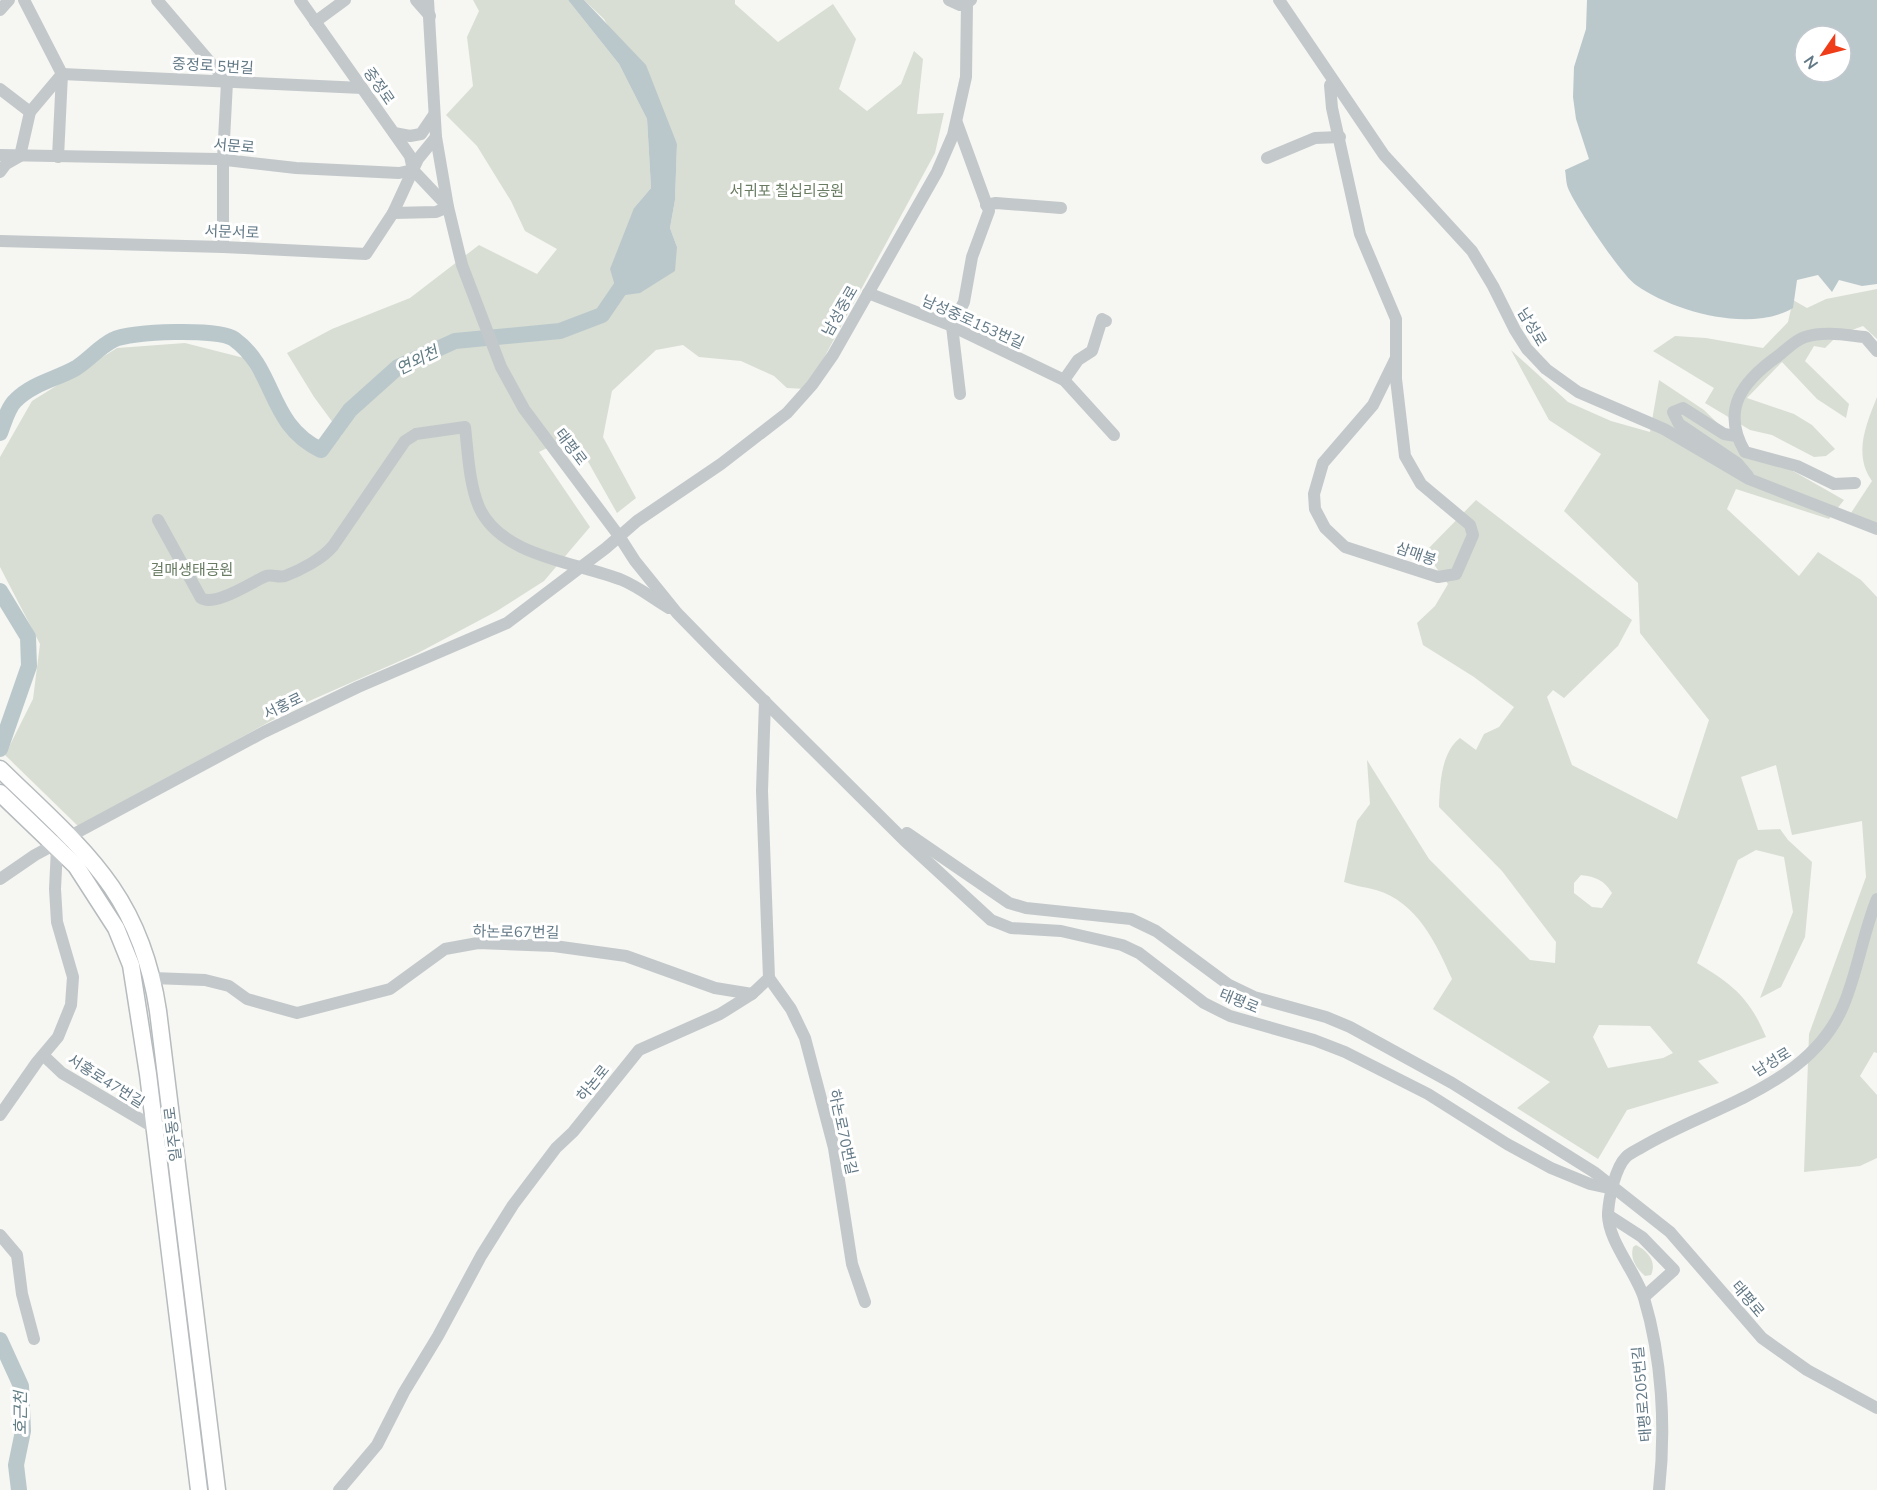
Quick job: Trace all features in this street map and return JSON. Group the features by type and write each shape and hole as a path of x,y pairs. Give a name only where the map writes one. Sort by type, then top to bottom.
{"main road":[{"path":"0,769 40,819"},
{"path":"2,798 40,819"},
{"name":"일주동로","path":"40,819 72,836 113,887 132,920 153,978 217,1490"},
{"name":"일주동로","path":"40,819 56,846 75,866 98,897 116,928 131,965 136,986 199,1490"}],"street":[{"path":"0,10 9,0"},
{"path":"24,0 62,74 58,157"},
{"name":"중정로","path":"300,0 410,156 413,170"},
{"path":"315,22 345,0"},
{"path":"416,0 430,16"},
{"name":"태평로","path":"428,0 436,137 448,207 462,265 501,367 524,410 619,536 635,561 677,613 882,814 904,840 991,920 1011,928 1060,931 1122,945 1139,953 1204,1003 1230,1016 1314,1040 1345,1052 1428,1094 1507,1144 1551,1168 1590,1184 1613,1189"},
{"name":"남성로","path":"1279,0 1384,155 1472,252 1493,286 1515,330 1535,359 1556,378 1578,392 1664,429 1749,479 1877,529"},
{"path":"160,1 227,82 223,159 223,247"},
{"name":"남성중로","path":"619,536 787,413 812,385 832,355 937,172 957,123 966,77 966,22 962,2"},
{"path":"0,172 6,164 20,156 30,112 62,74"},
{"name":"중정로 5번길","path":"62,74 362,88"},
{"name":"삼매봉","path":"1334,82 1330,84 1330,97 1360,234 1396,319 1397,399 1405,456 1412,472 1421,483 1470,525 1473,535 1456,574 1446,577 1438,578 1346,547 1325,528 1316,509 1314,494 1323,463 1372,405 1396,358"},
{"path":"0,89 30,112"},
{"path":"394,133 421,134 435,114"},
{"path":"957,123 989,211 972,257 964,303 952,326 960,394"},
{"name":"서문서로","path":"0,241 223,247 366,255 393,213 413,170 436,137"},
{"path":"1267,158 1315,138 1340,137"},
{"name":"서문로","path":"0,155 223,159 296,168 399,173 413,170"},
{"path":"393,213 436,212 448,207 413,170"},
{"path":"986,205 996,203 1061,208"},
{"name":"남성중로153번길","path":"867,294 952,326 1064,380"},
{"path":"1106,321 1102,320 1092,351 1078,360 1064,380 1114,435"},
{"path":"1855,483 1834,484 1797,466 1745,452 1736,436 1734,406 1754,373 1803,338 1827,333 1865,337 1877,351"},
{"path":"1736,436 1724,434 1683,408 1673,412 1679,424 1737,463 1749,479"},
{"path":"158,520 201,598 209,600 224,596 270,574 282,577 322,556 333,546 405,441 416,434 465,427 476,497 486,519 509,540 580,568 619,579 643,590 677,613"},
{"name":"서홍로","path":"0,879 72,836 264,732 358,687 507,623 619,536"},
{"path":"765,701 762,791 769,978"},
{"name":"태평로","path":"882,814 1009,903 1026,908 1131,920 1156,931 1229,985 1254,997 1326,1017 1350,1027 1452,1083 1593,1172 1670,1232 1744,1320 1776,1349 1807,1370 1877,1408"},
{"name":"서홍로47번길","path":"0,1115 37,1062 58,1037 71,1005 73,977 57,922 56,846"},
{"name":"남성로","path":"1608,1215 1613,1189 1626,1158 1666,1132 1716,1111 1793,1068 1815,1050 1845,1004 1877,899"},
{"name":"하논로67번길","path":"153,978 205,980 229,986 247,999 297,1013 390,989 445,950 478,943 554,946 626,956 715,988 752,994"},
{"name":"하논로","path":"339,1490 377,1445 404,1392 438,1336 481,1256 513,1205 556,1148 573,1132 639,1050 720,1014 752,994 769,978"},
{"name":"하논로70번길","path":"769,978 792,1010 805,1038 834,1148 852,1264 865,1302"},
{"name":"서홍로47번길","path":"44,1056 62,1073 155,1128"},
{"path":"1608,1215 1642,1237 1674,1270 1644,1297"},
{"name":"태평로205번길","path":"1608,1215 1613,1233 1644,1297 1659,1379 1662,1461 1659,1490"},
{"path":"0,1235 17,1255 22,1294 34,1339"}],"green space":[{"path":"473,0 568,0 619,64 647,119 651,188 634,208 677,247 670,228 675,200 677,144 604,19 584,0 735,0 735,4 778,42 833,4 856,39 839,89 867,111 901,84 914,51 923,59 917,114 944,113 935,153 807,389 787,388 774,376 741,361 699,357 683,345 656,350 612,391 603,437 636,498 617,513 573,435 539,452 590,527 544,581 497,611 418,653 298,706 79,827 5,755 33,699 40,644 0,567 0,457 32,401 117,348 185,343 244,358 286,427 321,456 342,435 314,397 287,353 332,329 410,298 479,245 537,274 557,249 525,231 511,201 477,146 446,115 473,86 467,37 479,11"},
{"path":"1877,289 1877,339 1863,326 1838,335 1825,348 1814,346 1805,361 1849,404 1846,418 1817,399 1782,362 1747,398 1794,414 1812,425 1835,449 1826,456 1814,457 1772,435 1750,430 1705,403 1714,388 1653,351 1675,336 1706,338 1763,348 1788,322 1793,300 1807,308 1826,299"},
{"path":"1511,350 1568,402 1611,421 1650,432 1659,380 1704,410 1743,448 1793,471 1844,500 1829,519 1736,489 1727,509 1799,576 1818,552 1861,580 1877,597 1877,1053 1874,1052 1860,1076 1877,1095 1877,1158 1860,1166 1804,1172 1809,1034 1866,877 1862,821 1792,835 1776,765 1741,777 1758,830 1780,829 1788,840 1812,862 1805,937 1781,987 1760,998 1793,912 1784,857 1756,850 1738,860 1697,963 1739,993 1760,1023 1766,1037 1698,1061 1719,1083 1627,1110 1598,1159 1517,1108 1550,1082 1433,1009 1452,979 1432,938 1414,914 1390,896 1344,882 1357,821 1370,804 1367,760 1429,859 1530,960 1555,963 1556,942 1502,871 1439,807 1445,760 1454,744 1460,738 1476,750 1484,734 1499,727 1514,707 1474,677 1423,645 1417,623 1435,606 1448,584 1425,552 1476,500 1632,620 1618,646 1564,698 1553,690 1547,697 1572,765 1677,819 1709,720 1640,633 1638,583 1564,511 1601,454 1549,420","holes":["1581,875 1599,880 1612,893 1602,908 1592,907 1574,893 1574,883","1599,1025 1650,1026 1673,1053 1663,1058 1608,1068 1593,1037"]},
{"path":"1877,397 1877,524 1851,513 1872,481 1866,471 1862,450 1863,439"},
{"path":"1636,1245 1644,1250 1652,1261 1651,1275 1645,1276 1634,1263 1632,1251"}],"shaded area":[{"path":"568,0 584,0 646,65 677,144 675,200 670,228 677,247 675,271 640,293 618,296 610,269 634,208 651,188 647,119 619,64"},
{"path":"1587,0 1877,0 1877,284 1862,286 1839,280 1832,292 1818,275 1797,280 1793,308 1756,319 1734,319 1691,311 1671,304 1636,285 1620,268 1599,239 1568,188 1565,170 1589,159 1576,119 1573,97 1574,67 1586,29"}],"waterway":[{"name":"연외천","path":"0,433 6,415 23,394 37,385 76,368 113,340 137,334 194,332 211,333 234,339 248,352 291,426 304,439 321,450 350,410 398,367 455,341 560,331 602,315 628,277"},
{"name":"연외천","path":"0,591 28,637 29,666 0,749"},
{"name":"호근천","path":"0,1340 21,1386 23,1431 16,1465 19,1490"}],"park label":[{"name":"서귀포 칠십리공원","path":"787,191"},
{"name":"걸매생태공원","path":"192,570"}]}
